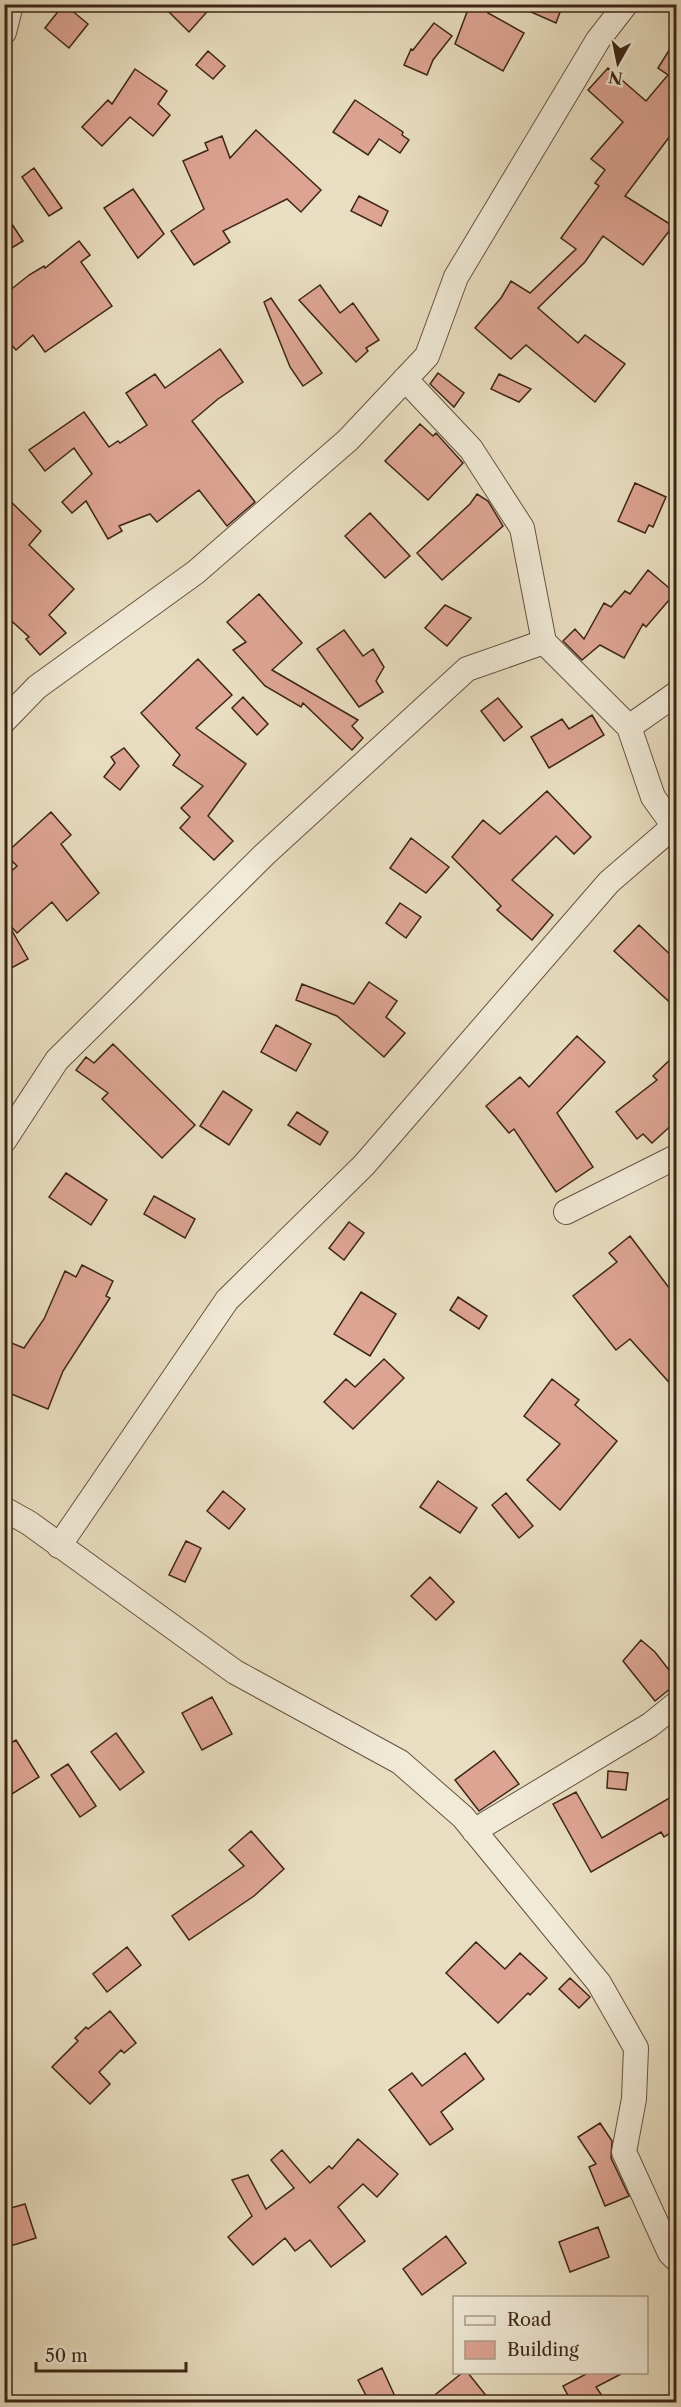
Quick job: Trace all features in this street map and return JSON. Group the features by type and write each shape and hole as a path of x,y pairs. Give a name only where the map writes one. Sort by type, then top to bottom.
{"street":[{"path":"4,32 11,4"},
{"path":"4,721 37,687 196,572 348,440 427,356 456,277 598,40 626,4"},
{"path":"59,1546 226,1300 364,1165 609,882 675,828 653,797 629,727 544,642 522,528 471,449 405,379"},
{"path":"4,1141 57,1060 274,846 467,669 544,642"},
{"path":"629,727 676,693"},
{"path":"566,1212 676,1157"},
{"path":"4,1509 235,1672 400,1762 463,1817 599,1983 636,2048 634,2099 624,2152 670,2253 676,2259"},
{"path":"474,1830 650,1725 676,1704"}],"building":[{"path":"64,4 88,24 69,48 45,28"},
{"path":"161,4 214,4 189,32"},
{"path":"470,4 494,4 488,13 524,33 503,71 455,44"},
{"path":"513,4 563,4 556,23"},
{"path":"434,23 452,36 433,60 427,75 404,65 411,49 413,50"},
{"path":"676,39 676,128 625,196 673,226 643,265 603,236 585,262 538,308 578,343 585,335 625,364 595,402 526,345 511,359 475,328 501,298 511,281 530,293 576,249 561,238 599,186 595,183 605,170 591,159 623,122 588,90 608,68 646,101 668,75 658,68"},
{"path":"208,51 225,66 213,79 196,65"},
{"path":"135,69 167,91 158,104 170,115 153,136 130,117 102,146 82,127 108,100 112,104"},
{"path":"355,100 403,132 402,135 409,140 400,153 379,139 368,155 333,132"},
{"path":"256,130 321,190 301,212 287,199 223,231 230,242 194,265 171,231 204,209 183,161 208,150 205,143 222,136 230,158"},
{"path":"34,168 62,208 49,216 22,177"},
{"path":"133,189 164,234 138,258 104,208"},
{"path":"359,196 388,211 381,226 351,211"},
{"path":"4,212 23,241 10,249 4,240"},
{"path":"79,241 90,255 81,262 112,306 45,352 33,335 16,350 4,337 4,295 29,275 44,266 45,268"},
{"path":"320,285 340,313 353,303 379,340 366,348 368,351 356,362 299,300"},
{"path":"271,298 322,373 303,386 290,367 264,302"},
{"path":"220,349 243,382 192,421 255,502 227,526 199,490 157,522 150,514 119,526 122,531 108,539 86,501 72,513 62,502 92,474 74,448 45,471 29,450 84,412 109,447 118,441 120,443 147,425 126,393 155,374 165,388"},
{"path":"438,373 464,393 454,407 430,384"},
{"path":"499,374 531,389 519,402 491,389"},
{"path":"420,424 433,436 436,433 463,463 428,500 385,461"},
{"path":"635,483 666,497 653,527 649,525 645,533 618,521"},
{"path":"477,494 488,501 503,526 442,580 417,553 470,504"},
{"path":"4,495 41,531 29,545 74,589 49,615 66,633 40,655 26,639 29,637 4,614"},
{"path":"370,513 410,556 385,578 345,536"},
{"path":"648,570 675,593 646,627 643,624 624,658 600,645 582,660 563,641 575,629 584,639 604,603 611,607 625,591 630,594"},
{"path":"259,594 302,643 272,670 358,720 352,726 363,738 352,750 303,703 301,707 265,686 233,650 246,642 227,622"},
{"path":"445,605 471,618 447,646 425,628"},
{"path":"344,630 363,656 373,649 384,667 376,681 383,692 359,707 317,649"},
{"path":"198,659 232,695 196,728 246,764 208,816 233,841 214,860 180,828 190,817 181,808 203,786 173,765 180,755 141,713"},
{"path":"243,697 268,724 257,735 232,708"},
{"path":"498,698 522,727 504,741 481,711"},
{"path":"592,715 604,735 549,768 531,737 562,719 569,729"},
{"path":"124,748 139,766 120,790 104,777 115,763 111,757"},
{"path":"547,791 591,837 574,854 556,836 512,880 553,915 532,940 497,910 501,906 452,857 483,820 500,834"},
{"path":"51,812 71,835 61,844 99,893 67,921 52,902 17,933 7,922 28,959 4,972 4,878 17,866 5,854"},
{"path":"411,838 449,867 426,893 390,868"},
{"path":"400,903 421,917 406,938 386,923"},
{"path":"639,925 676,960 676,1008 614,951"},
{"path":"369,982 397,1001 386,1017 405,1033 384,1057 337,1016 296,1000 302,984 354,1004"},
{"path":"276,1025 311,1044 296,1071 261,1052"},
{"path":"577,1036 605,1062 557,1113 593,1167 556,1192 514,1129 509,1133 486,1106 520,1077 529,1087"},
{"path":"113,1044 195,1125 162,1158 102,1099 108,1093 76,1070 86,1057 94,1063"},
{"path":"676,1054 676,1121 652,1143 643,1134 637,1139 616,1112 657,1080 653,1076"},
{"path":"223,1091 252,1110 229,1145 200,1126"},
{"path":"297,1112 328,1132 320,1145 288,1125"},
{"path":"66,1173 107,1200 91,1225 49,1197"},
{"path":"154,1196 195,1219 185,1238 144,1214"},
{"path":"349,1222 364,1233 344,1260 329,1248"},
{"path":"630,1236 676,1297 676,1390 630,1339 616,1350 573,1296 617,1262 609,1253"},
{"path":"82,1265 113,1281 106,1296 110,1298 63,1371 48,1409 4,1391 4,1340 24,1348 44,1319 65,1271 76,1277"},
{"path":"361,1292 396,1314 370,1356 334,1334"},
{"path":"458,1297 487,1316 479,1329 450,1310"},
{"path":"384,1359 404,1378 353,1429 324,1402 346,1379 355,1387"},
{"path":"552,1379 579,1400 575,1405 617,1441 560,1510 527,1480 560,1444 524,1416"},
{"path":"438,1481 477,1508 460,1533 420,1507"},
{"path":"223,1491 245,1509 229,1529 207,1511"},
{"path":"506,1493 533,1526 519,1538 492,1505"},
{"path":"186,1541 201,1548 185,1582 169,1575"},
{"path":"430,1577 454,1602 436,1620 411,1596"},
{"path":"641,1640 655,1652 676,1679 676,1684 655,1701 623,1661"},
{"path":"212,1697 232,1734 202,1750 182,1713"},
{"path":"116,1733 144,1772 120,1790 91,1752"},
{"path":"16,1740 39,1777 4,1799 4,1747"},
{"path":"494,1751 519,1784 479,1811 455,1780"},
{"path":"68,1764 96,1806 80,1817 51,1775"},
{"path":"608,1771 628,1773 626,1790 607,1788"},
{"path":"576,1792 602,1838 676,1794 676,1829 664,1837 661,1832 591,1872 553,1804"},
{"path":"251,1831 284,1869 254,1896 189,1940 172,1916 244,1866 229,1850"},
{"path":"476,1942 505,1969 520,1953 547,1978 530,1995 528,1993 498,2023 446,1973"},
{"path":"127,1947 141,1965 107,1992 93,1974"},
{"path":"570,1978 590,1997 579,2008 559,1989"},
{"path":"110,2011 136,2043 124,2053 121,2050 99,2072 110,2084 90,2104 52,2067 78,2041 75,2038 86,2027 88,2029"},
{"path":"465,2053 484,2079 441,2112 453,2129 430,2145 389,2090 412,2073 422,2086"},
{"path":"600,2123 612,2141 611,2158 629,2196 605,2206 589,2167 596,2164 578,2137"},
{"path":"358,2139 398,2174 377,2197 363,2184 338,2207 365,2241 331,2267 310,2240 295,2251 285,2238 253,2265 228,2237 252,2216 232,2180 248,2175 266,2209 294,2188 271,2160 282,2150 310,2183 329,2166 332,2169"},
{"path":"25,2204 36,2238 4,2248 4,2210"},
{"path":"598,2227 609,2257 570,2272 559,2242"},
{"path":"446,2236 466,2263 422,2295 403,2269"},
{"path":"382,2368 398,2403 370,2403 358,2380"},
{"path":"461,2374 469,2374 492,2403 425,2403"},
{"path":"586,2374 621,2374 596,2387 607,2403 572,2403 563,2386"}]}
